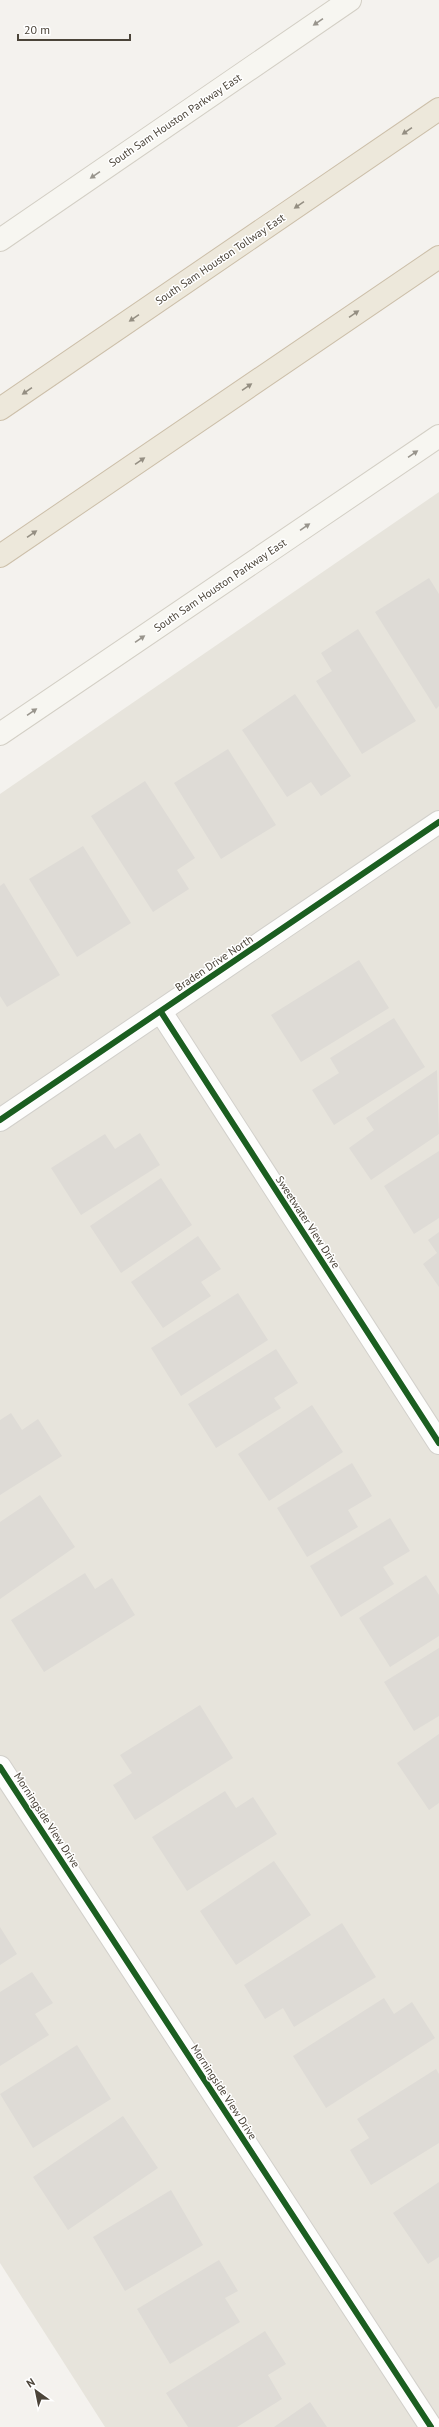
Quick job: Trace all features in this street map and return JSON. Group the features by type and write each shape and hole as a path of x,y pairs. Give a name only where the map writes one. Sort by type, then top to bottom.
{"highway":[{"name":"South Sam Houston Tollway East","path":"0,409 439,110"},
{"path":"0,556 439,257"}],"main road":[{"name":"South Sam Houston Parkway East","path":"0,240 350,0"},
{"name":"South Sam Houston Parkway East","path":"0,734 439,436"}],"street":[{"name":"Braden Drive North","path":"0,1120 439,822"},
{"name":"Sweetwater View Drive","path":"161,1012 439,1443"},
{"name":"Morningside View Drive","path":"0,1767 431,2427"}],"shaded area":[{"path":"439,492 439,2427 105,2427 0,2263 0,794"}],"building":[{"path":"429,578 439,594 439,706 436,709 375,612"},
{"path":"358,629 416,721 362,754 316,681 332,671 321,653"},
{"path":"295,694 351,776 321,796 311,782 287,797 242,730"},
{"path":"228,749 276,825 221,859 174,783"},
{"path":"145,781 195,858 177,870 189,889 153,912 91,816"},
{"path":"83,846 131,923 77,957 29,879"},
{"path":"4,883 60,975 7,1007 0,996 0,886"},
{"path":"359,960 389,1008 301,1062 271,1015"},
{"path":"394,1018 425,1067 334,1125 312,1090 339,1073 330,1058"},
{"path":"437,1070 439,1134 371,1180 349,1148 374,1130 366,1118"},
{"path":"140,1133 160,1165 81,1215 51,1168 105,1134 115,1149"},
{"path":"439,1151 439,1218 414,1234 384,1186"},
{"path":"161,1178 192,1225 121,1273 90,1226"},
{"path":"439,1232 439,1287 423,1264 437,1253 428,1240"},
{"path":"198,1236 221,1269 201,1282 211,1296 163,1328 131,1282"},
{"path":"238,1293 268,1340 181,1396 151,1348"},
{"path":"276,1349 298,1383 274,1398 281,1408 216,1448 188,1404"},
{"path":"312,1405 343,1452 269,1501 238,1454"},
{"path":"11,1413 22,1430 38,1419 62,1456 0,1495 0,1420"},
{"path":"352,1463 372,1496 348,1510 358,1527 307,1557 277,1508"},
{"path":"40,1495 75,1547 0,1599 0,1522"},
{"path":"390,1518 410,1551 383,1567 394,1584 341,1617 310,1566"},
{"path":"85,1573 95,1589 112,1578 135,1615 44,1672 11,1620"},
{"path":"426,1575 439,1595 439,1636 390,1667 359,1618"},
{"path":"439,1648 439,1716 414,1731 384,1682"},
{"path":"200,1705 233,1758 135,1820 113,1785 132,1773 120,1755"},
{"path":"439,1734 439,1803 429,1810 397,1763"},
{"path":"225,1791 236,1808 253,1797 277,1834 187,1891 152,1837"},
{"path":"274,1861 311,1915 236,1965 200,1911"},
{"path":"342,1923 376,1977 294,2027 283,2008 265,2019 244,1985"},
{"path":"0,1927 17,1954 0,1965"},
{"path":"32,1972 53,2003 35,2014 49,2035 0,2066 0,1992"},
{"path":"384,1998 394,2014 412,2002 435,2038 326,2108 293,2056"},
{"path":"77,2045 111,2099 33,2148 0,2094"},
{"path":"436,2069 439,2074 439,2143 371,2185 350,2150 369,2138 357,2119"},
{"path":"123,2116 158,2168 68,2230 33,2177"},
{"path":"439,2182 439,2257 428,2264 393,2213"},
{"path":"171,2190 203,2245 125,2291 93,2237"},
{"path":"219,2260 238,2291 225,2298 240,2322 170,2364 137,2309"},
{"path":"265,2331 286,2364 268,2375 282,2399 237,2427 188,2427 166,2393"},
{"path":"310,2402 327,2427 274,2427"}],"cycle path":[{"path":"0,1120 439,822"},
{"path":"161,1012 439,1443"},
{"path":"0,1767 431,2427"}]}
